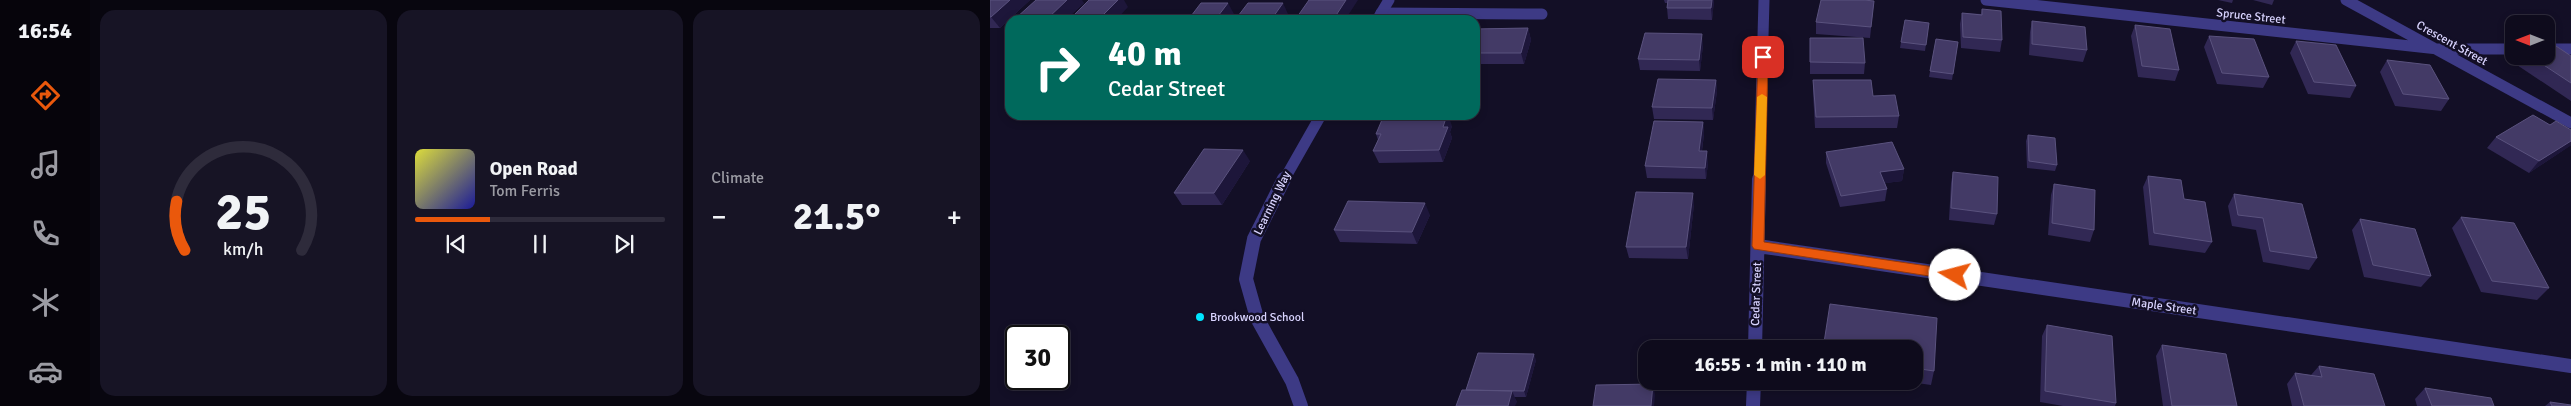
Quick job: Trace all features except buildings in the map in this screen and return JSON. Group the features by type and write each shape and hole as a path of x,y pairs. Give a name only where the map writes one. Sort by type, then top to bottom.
{"street":[{"path":"1380,15 1389,0"},
{"name":"Cedar Street","path":"1755,340 1764,0"},
{"name":"Spruce Street","path":"1986,0 2438,48 2505,49"},
{"name":"Crescent Street","path":"2346,0 2438,48 2571,124"},
{"path":"1480,15 1542,14"},
{"path":"2555,49 2571,49"},
{"name":"Learning Way","path":"1301,406 1292,381 1257,318 1246,279 1254,239 1268,208 1318,120"},
{"name":"Maple Street","path":"1758,246 2571,366"},
{"path":"1753,406 1754,390"}],"slow traffic":[{"path":"1760,175 1762,97"}],"place":[{"name":"Brookwood School","path":"1200,317"}],"route":[{"path":"1763,57 1758,246 1955,275"}]}
